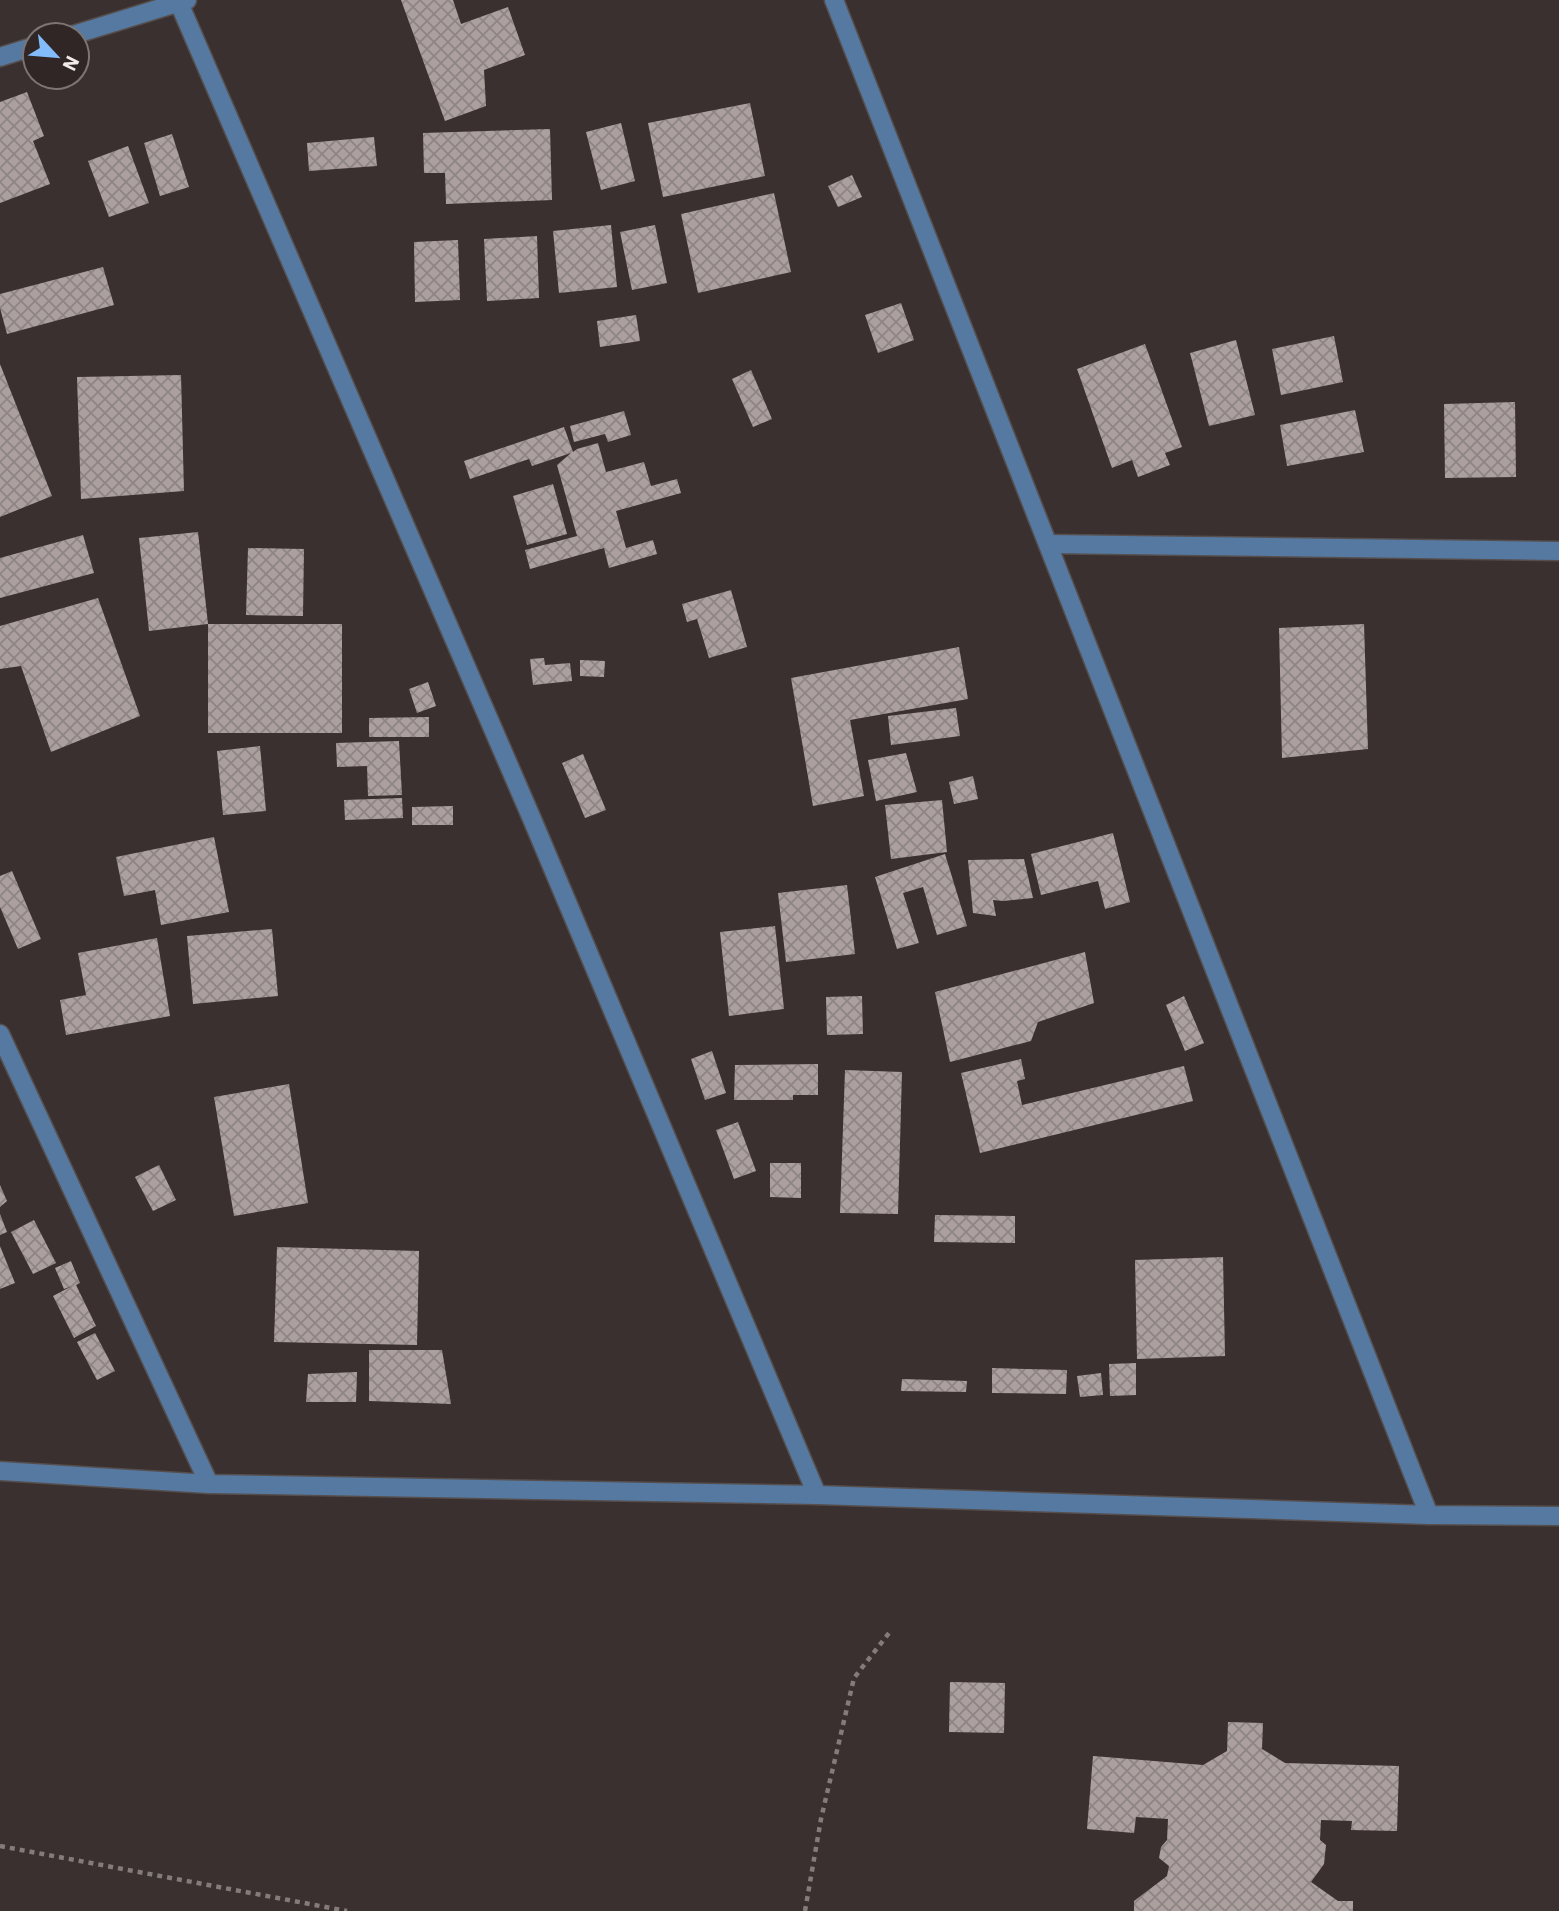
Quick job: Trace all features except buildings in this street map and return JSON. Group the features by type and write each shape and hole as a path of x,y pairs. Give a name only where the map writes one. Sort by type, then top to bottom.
{"street":[{"path":"834,0 1429,1515"},
{"path":"91,29 183,1 817,1495"},
{"path":"0,57 21,51"},
{"path":"1048,544 1559,551"},
{"path":"0,1034 209,1484"},
{"path":"0,1471 209,1484 817,1495 1429,1515 1559,1516"}],"path":[{"path":"805,1911 821,1819 854,1678 889,1633"},
{"path":"0,1846 346,1911"}]}
